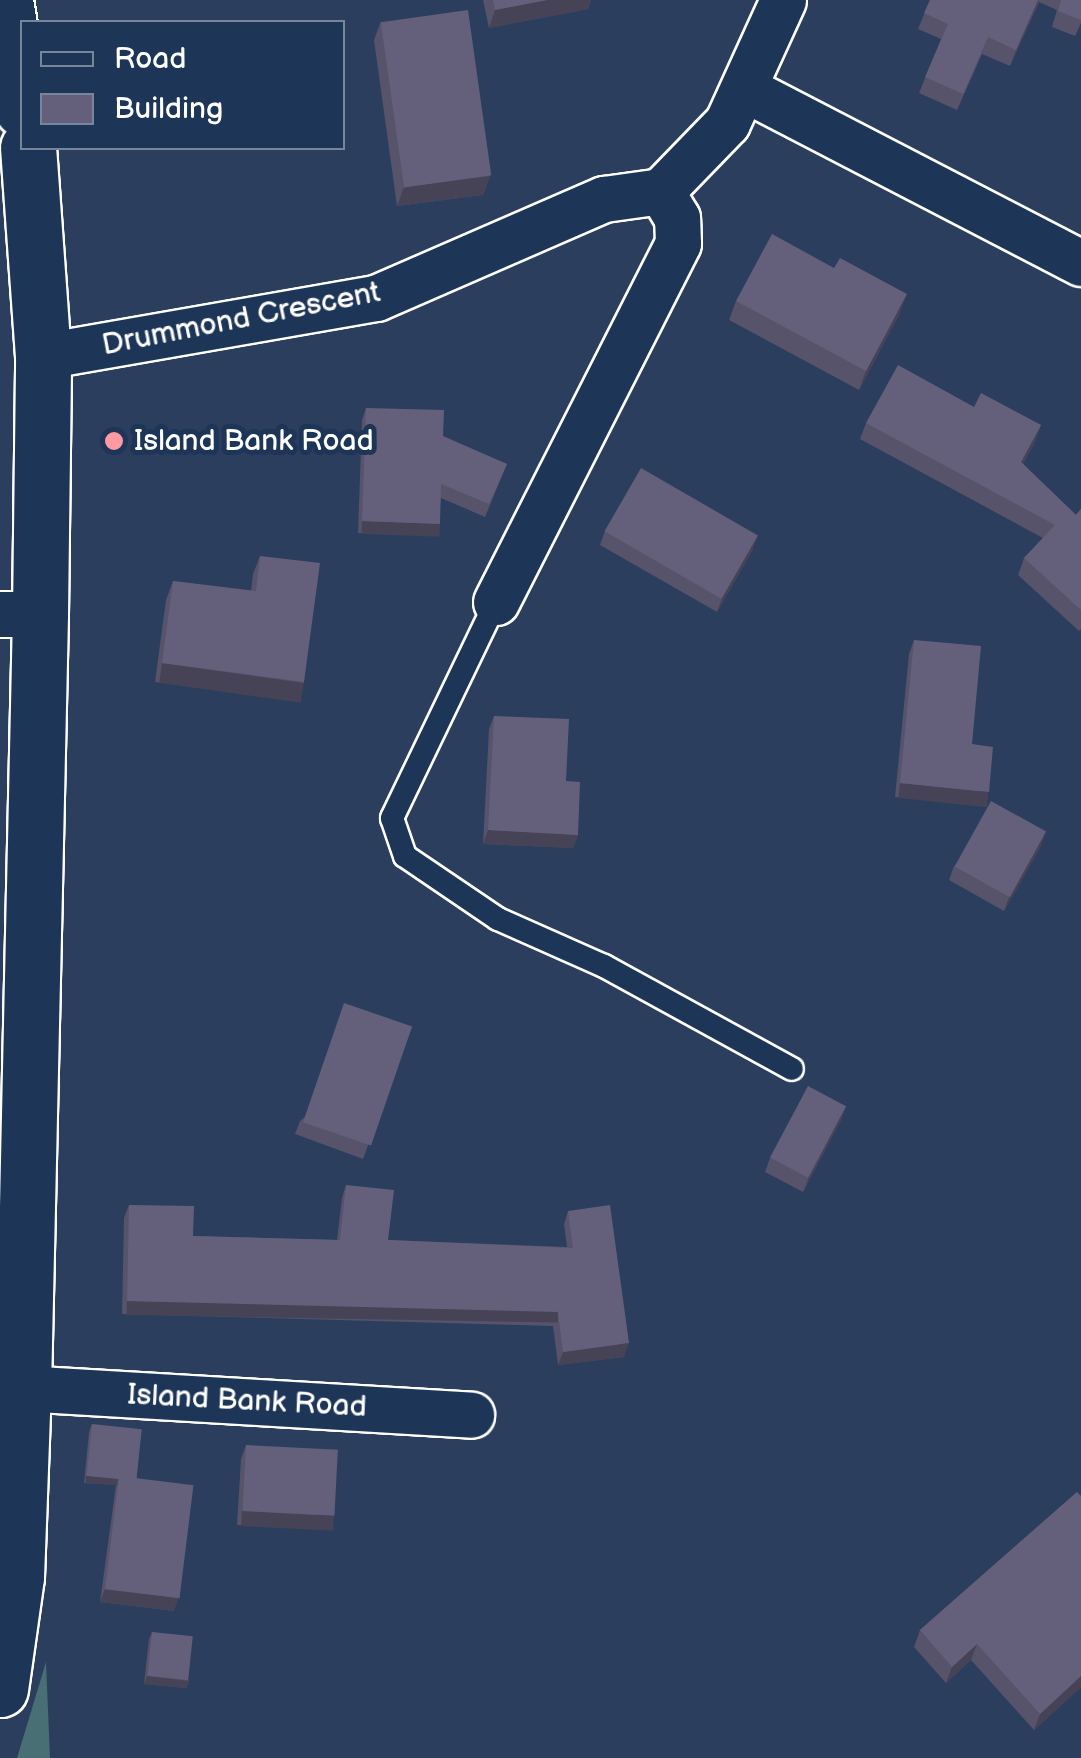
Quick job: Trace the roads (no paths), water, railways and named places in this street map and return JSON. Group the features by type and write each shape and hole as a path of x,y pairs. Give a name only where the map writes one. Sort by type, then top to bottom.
{"main road":[{"path":"5,0 20,96"},
{"path":"0,1689 16,1576 23,1388 20,614 43,356 28,150"}],"street":[{"path":"496,602 678,243 677,218 661,191 728,123 747,90 783,0"},
{"path":"747,90 1081,264"},
{"name":"Drummond Crescent","path":"43,356 376,298 604,199 661,191"},
{"name":"Island Bank Road","path":"23,1388 471,1415"}],"lane":[{"path":"496,602 392,818 406,856 498,919 604,966 792,1069"}],"place":[{"name":"Island Bank Road","path":"114,441"}]}
